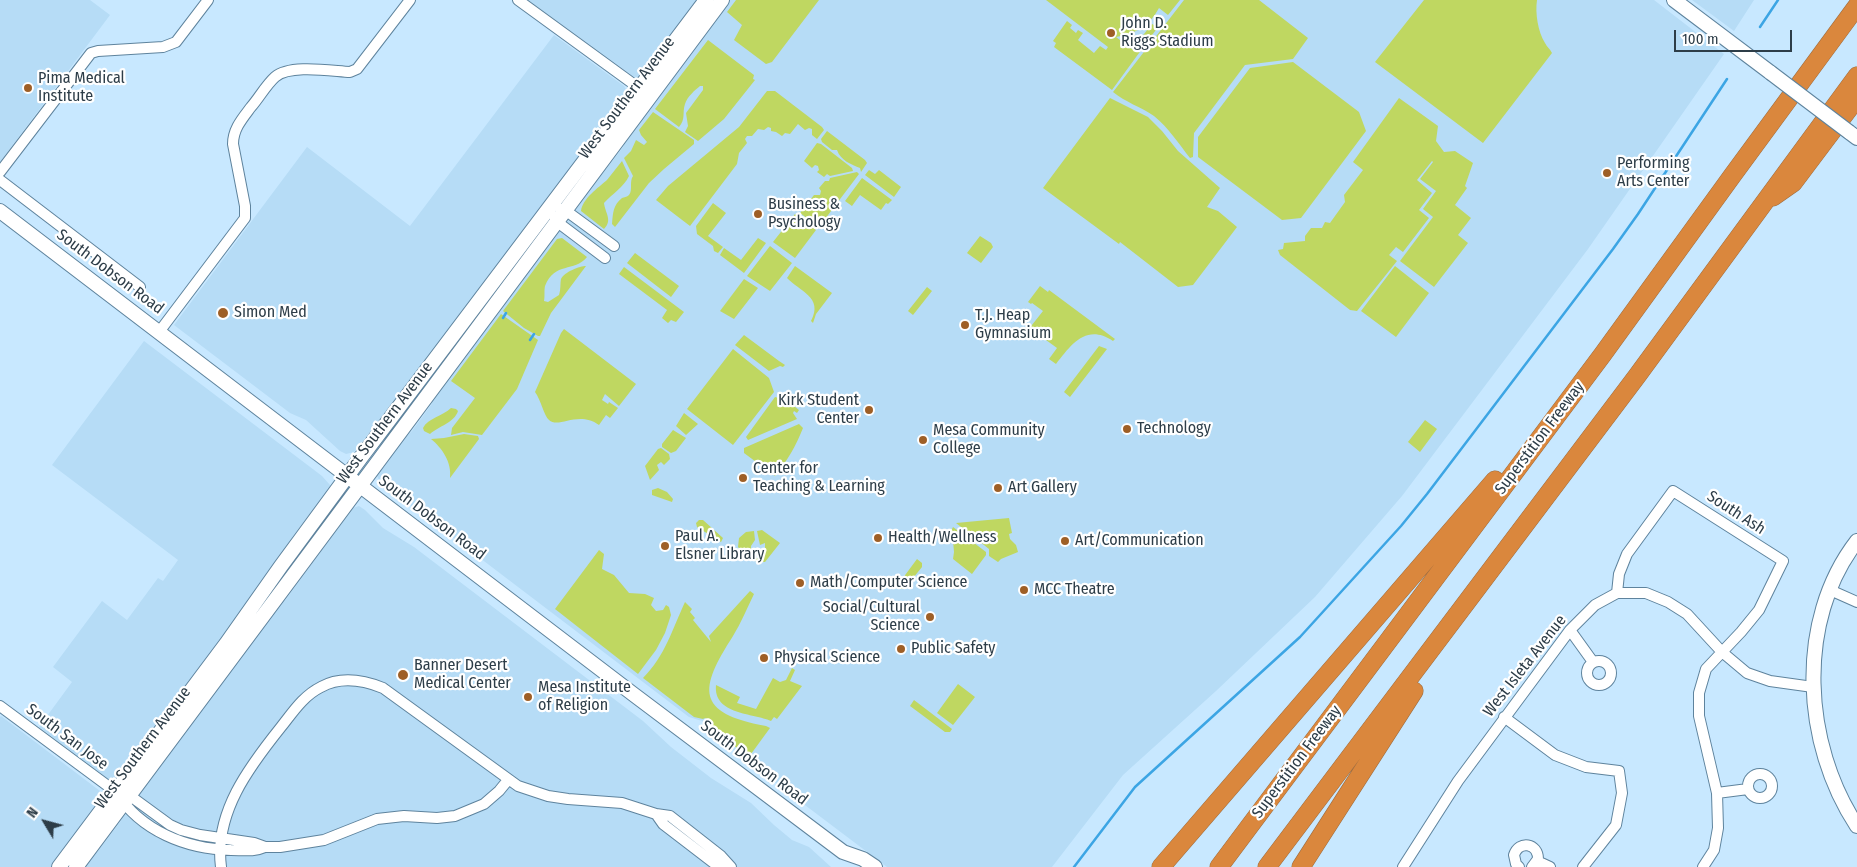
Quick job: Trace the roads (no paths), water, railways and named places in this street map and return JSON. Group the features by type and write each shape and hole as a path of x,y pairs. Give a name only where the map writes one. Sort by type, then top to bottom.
{"highway":[{"path":"1732,176 1846,0"},
{"name":"Superstition Freeway","path":"1219,867 1603,354 1857,6"},
{"path":"1301,867 1404,704 1637,376 1857,76"},
{"path":"1759,208 1793,183 1857,98"},
{"path":"1161,867 1603,354"},
{"path":"1267,867 1637,376"},
{"path":"1212,867 1255,820"}],"main road":[{"name":"West Southern Avenue","path":"200,690 233,658 561,215 706,0"},
{"name":"West Southern Avenue","path":"76,867 123,797 200,690 256,601 348,476 550,207 722,0"},
{"path":"1674,0 1853,135"},
{"name":"South Dobson Road","path":"0,211 843,852 863,858 875,867"},
{"path":"454,359 465,334 483,307 485,300 483,296"},
{"path":"1855,818 1830,776 1816,727 1813,687 1816,644 1820,622 1830,590 1847,556 1857,541"},
{"path":"233,658 235,644 258,610 259,605 256,601"},
{"name":"West Southern Avenue","path":"59,867 123,797"},
{"name":"South Dobson Road","path":"843,852 851,867"}],"street":[{"path":"0,172 91,53 172,44 180,38 208,0"},
{"path":"159,332 245,218 234,144 234,135 244,117 275,76 284,71 298,69 350,72 357,69 410,0"},
{"path":"518,0 645,93"},
{"path":"0,180 140,287"},
{"path":"550,207 614,246"},
{"path":"561,215 605,258"},
{"name":"South Ash","path":"1617,593 1620,574 1627,554 1673,491 1783,561 1759,610 1722,652"},
{"path":"1830,590 1857,602"},
{"path":"1617,593 1646,593 1668,602 1687,614 1722,652 1747,673 1770,681 1813,687"},
{"name":"West Isleta Avenue","path":"1403,867 1458,781 1570,630 1594,605 1617,593"},
{"path":"1570,630 1593,662"},
{"path":"1703,867 1714,850 1718,828 1716,793 1699,716 1699,693 1706,669 1722,652"},
{"path":"221,867 221,838 229,809 241,782 305,697 322,686 342,680 364,682 383,688 508,780 527,789 548,796 568,799 622,803 656,814 670,816 721,856 731,867"},
{"name":"South San Jose","path":"0,706 123,797"},
{"path":"1504,718 1555,755 1586,767 1619,771 1622,793 1616,825 1583,867"},
{"path":"123,797 170,825 191,834 254,843 265,847 280,847 324,840 366,823 388,817 437,818 454,816 484,804 508,780"},
{"path":"1716,793 1748,789"},
{"path":"123,797 153,828 170,838 187,844 220,850 256,851 265,847"},
{"path":"656,814 663,824 719,867"},
{"path":"1519,867 1516,864 1514,855 1517,848 1528,845 1535,848 1538,856 1535,864 1550,867"}],"waterway":[{"path":"1760,27 1778,0"},
{"path":"1074,867 1135,787 1300,637 1401,526 1613,249 1727,79"},
{"path":"503,318 506,313"},
{"path":"530,340 534,334"}],"place":[{"name":"John D. Riggs Stadium","path":"1111,33"},
{"name":"Pima Medical Institute","path":"28,88"},
{"name":"Performing Arts Center","path":"1607,173"},
{"name":"Business & Psychology","path":"758,214"},
{"name":"Simon Med","path":"223,313"},
{"name":"T.J. Heap Gymnasium","path":"965,325"},
{"name":"Kirk Student Center","path":"869,410"},
{"name":"Technology","path":"1127,429"},
{"name":"Mesa Community College","path":"923,440"},
{"name":"Center for Teaching & Learning","path":"743,478"},
{"name":"Art Gallery","path":"998,488"},
{"name":"Health/Wellness","path":"878,538"},
{"name":"Art/Communication","path":"1065,541"},
{"name":"Paul A. Elsner Library","path":"665,546"},
{"name":"Math/Computer Science","path":"800,583"},
{"name":"MCC Theatre","path":"1024,590"},
{"name":"Social/Cultural Science","path":"930,617"},
{"name":"Public Safety","path":"901,649"},
{"name":"Physical Science","path":"764,658"},
{"name":"Banner Desert Medical Center","path":"403,675"},
{"name":"Mesa Institute of Religion","path":"528,697"}]}
